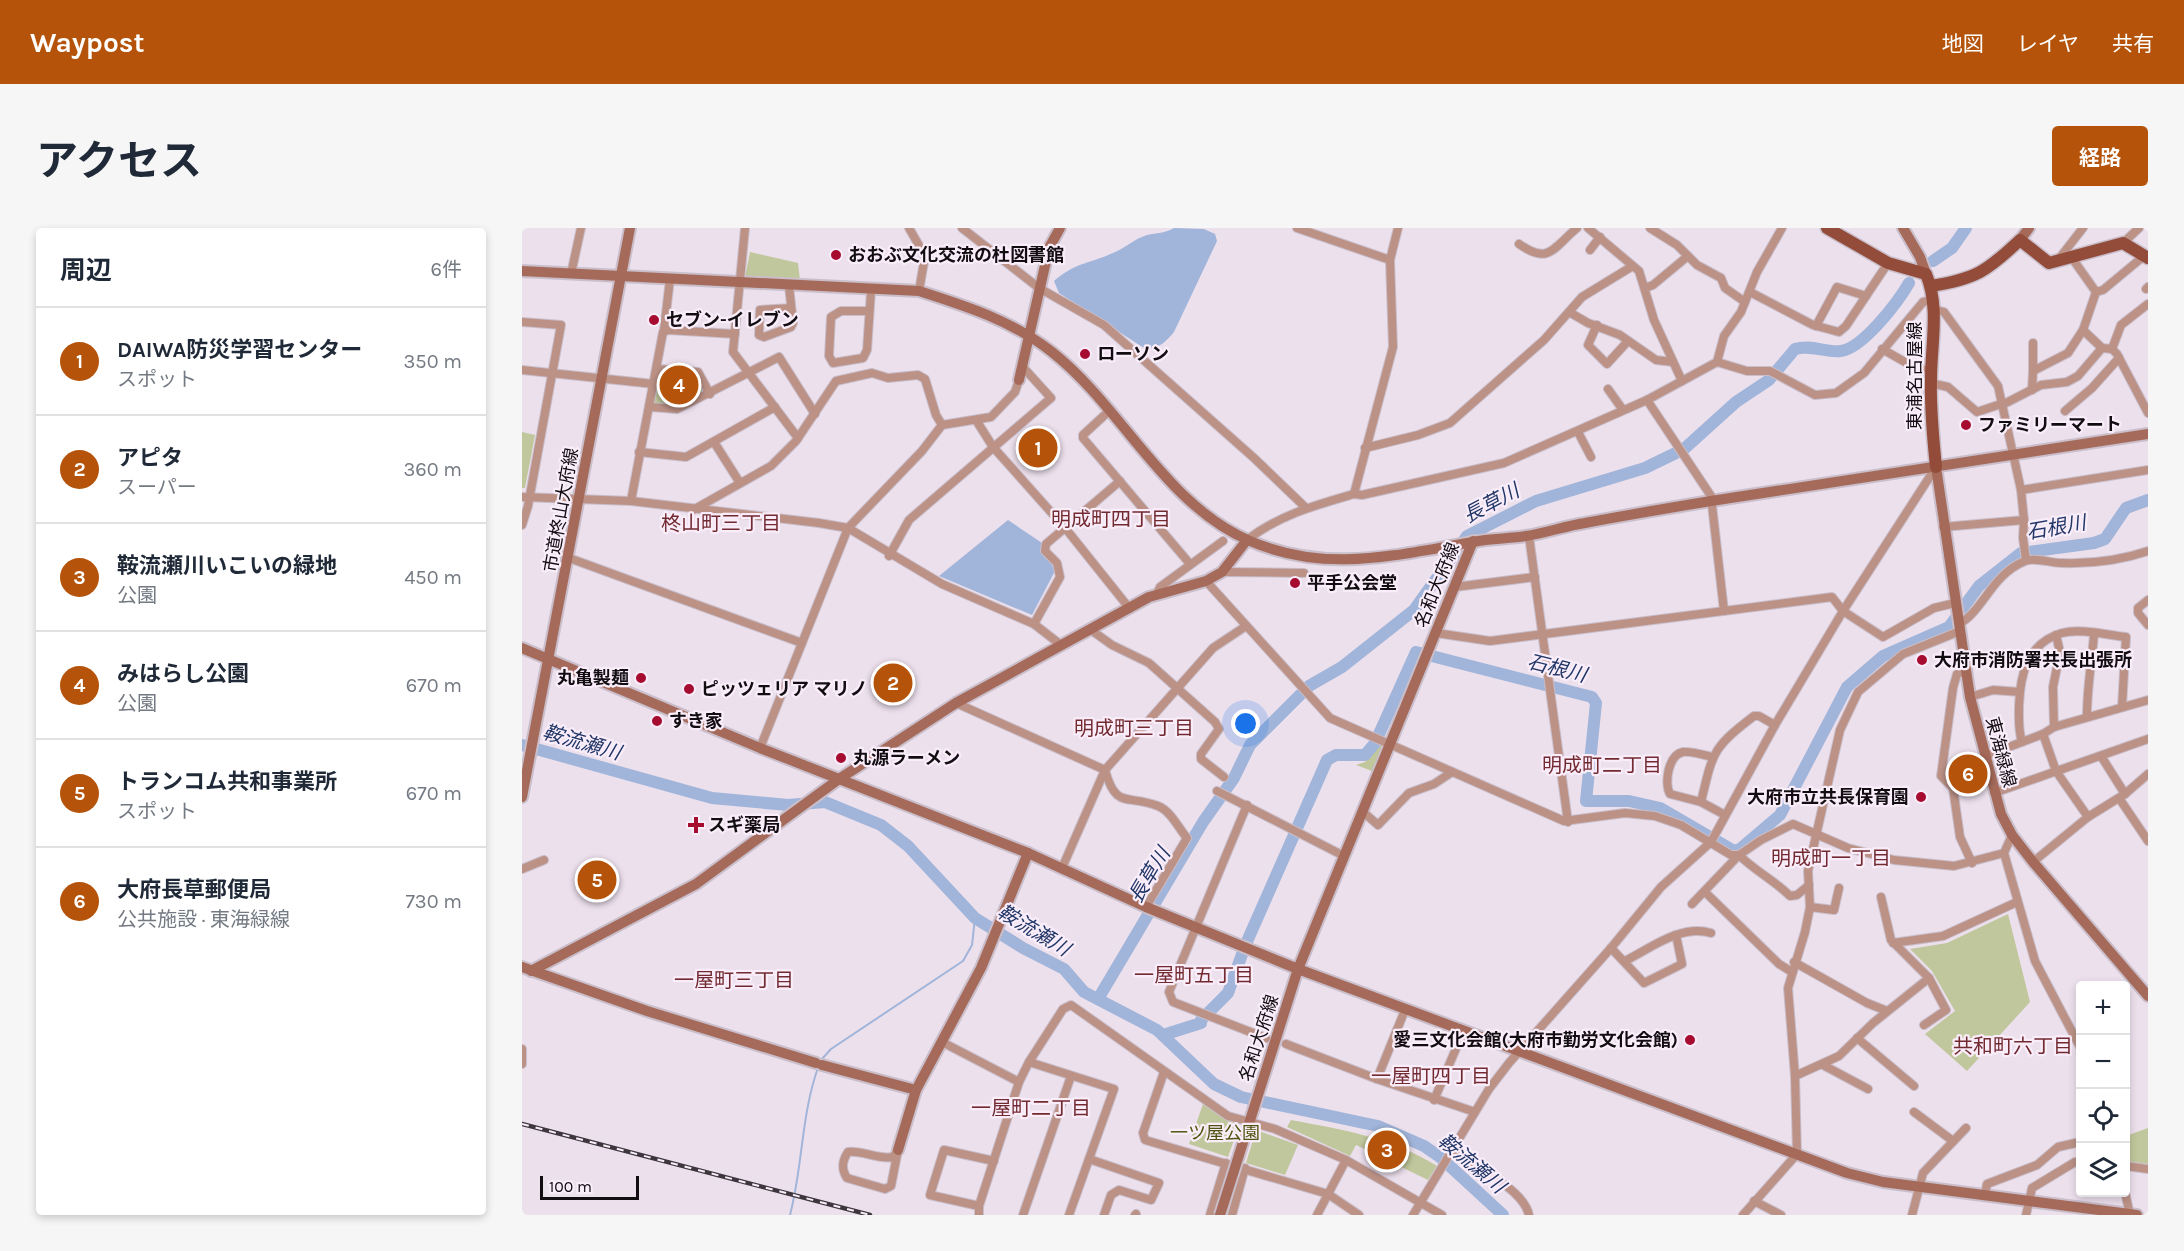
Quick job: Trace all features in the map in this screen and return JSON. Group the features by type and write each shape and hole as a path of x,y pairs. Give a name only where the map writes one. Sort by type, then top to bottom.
{"main road":[{"path":"1827,228 1888,263 1928,280 1966,281 1984,272 2020,240 2049,263 2057,263 2123,243 2146,257"},
{"name":"東浦名古屋線","path":"1928,280 1933,304 1931,377 1936,467"}],"street":[{"path":"571,274 581,228"},
{"name":"市道柊山大府線","path":"522,797 538,725 630,228"},
{"path":"745,228 733,352 798,438"},
{"path":"909,228 925,256 919,291"},
{"path":"962,228 1039,288 1104,325 1254,458 1306,508"},
{"path":"760,748 848,528 922,451 942,425 991,417 1015,392 1049,248 1060,228"},
{"path":"1297,228 1390,260"},
{"path":"1330,238 1333,228"},
{"path":"1354,494 1393,347 1390,260 1398,228"},
{"path":"1519,244 1540,256 1548,253 1577,228"},
{"path":"1588,228 1639,271 1654,320 1682,381"},
{"path":"1650,228 1677,245 1697,265 1721,278 1725,288 1745,302"},
{"path":"1717,362 1724,336 1745,302 1757,272 1782,228"},
{"path":"1904,228 1920,257 1928,280"},
{"path":"2020,240 2029,228"},
{"path":"2057,263 2083,228"},
{"path":"2123,243 2139,228"},
{"path":"1590,250 1600,237"},
{"path":"1645,288 1653,285 1688,256"},
{"path":"2096,292 2103,290 2146,257"},
{"path":"2072,258 2096,292"},
{"path":"1750,292 1816,326 1842,331 1888,263"},
{"path":"1365,448 1418,435 1450,423 1544,340 1582,297 1631,267"},
{"path":"522,271 871,291 919,291 978,310 1028,336 1067,366 1191,501 1247,540 1296,558 1338,560 1386,557 1470,542"},
{"path":"631,501 664,330 670,279"},
{"path":"789,286 791,308 791,327 764,337 759,335 760,310 791,308"},
{"path":"1816,326 1837,286 1866,296"},
{"path":"870,311 841,310 831,317 830,356 833,363 863,358 866,355 870,311 871,291"},
{"path":"2033,371 2068,352 2083,330 2096,292"},
{"path":"526,969 652,909 696,884 827,787 956,703 1157,594 1206,581 1222,572 1247,540 1268,523 1306,508 1354,494 1362,495 1492,467 1578,432 1647,400 1717,362 1747,371 1770,371 1807,392 1826,396 1848,386 1864,373 1923,302 1933,304 1944,312 1998,386 2021,490 2026,560"},
{"path":"2112,349 2121,325 2148,304"},
{"path":"1569,312 1628,341 1656,360 1673,362"},
{"path":"522,322 561,324 525,497 522,525"},
{"path":"1597,325 1588,345 1606,364 1628,341"},
{"path":"664,330 735,334"},
{"path":"2083,330 2102,348 2112,349 2148,413"},
{"path":"2032,390 2033,343"},
{"path":"1882,349 1948,387 1977,412 2002,405 2044,384 2067,382 2078,376 2102,348"},
{"path":"650,407 678,409 779,357 815,414"},
{"path":"2065,411 2092,388 2119,358"},
{"path":"889,556 909,520 1051,398 1022,366"},
{"path":"657,369 698,372 710,394"},
{"path":"522,370 550,371 654,384"},
{"path":"693,510 771,466 798,438 836,381 872,373 888,378 918,375 925,379 936,415 942,425"},
{"path":"1608,389 1623,410"},
{"path":"1647,400 1711,496 1724,611"},
{"path":"639,452 686,458 775,407"},
{"path":"1109,411 1083,435 1190,564"},
{"path":"976,420 993,447 1066,529 1131,609"},
{"path":"1578,432 1591,457"},
{"name":"名和大府線","path":"1220,1215 1298,969 1455,587 1470,542 1528,536 1582,523 1711,501 2148,434"},
{"path":"714,442 740,483"},
{"path":"1413,1215 1489,1089 1661,888 1712,839 1775,725 1843,611 1936,467"},
{"name":"東海緑線","path":"1936,467 1943,527 1970,697 2001,814 2012,835 2033,862 2148,996"},
{"path":"2021,490 2148,470"},
{"path":"1034,624 1060,577 1057,563 1046,551 1046,544 1120,481"},
{"path":"525,497 631,501 848,528 889,556 942,584 1034,624 1061,645"},
{"path":"1943,527 2024,520"},
{"path":"1528,536 1543,636 1546,679 1568,822"},
{"path":"1157,594 1160,587 1223,541"},
{"path":"1743,1215 1797,1154 1795,1076 1788,988 1794,962 1805,932 1810,907 1808,871 1829,787 1840,730 1858,692 1903,654 1959,626 1969,618 1985,594 2004,574 2026,560 2061,563 2120,561 2148,551"},
{"path":"569,558 802,643"},
{"path":"1222,572 1304,573"},
{"path":"1455,587 1535,577"},
{"path":"1206,581 1330,718 1568,822 1625,813 1655,816 1712,839 1731,855 1739,855 1754,870 1773,879 1790,896 1797,895 1809,885"},
{"path":"1436,633 1490,641 1543,636 1832,597 1843,611 1883,638 1934,608 1955,605"},
{"path":"2148,600 2138,608 2138,613 2148,625"},
{"path":"1062,868 1105,770 1213,648 1246,626"},
{"path":"1091,630 1112,645 1149,663 1215,722 1219,729 1201,754 1201,759 1224,777"},
{"path":"2022,742 2018,732 2022,672 2028,658 2039,646 2056,635 2065,632 2126,637 2122,707"},
{"path":"2087,715 2087,685 2094,634"},
{"path":"2054,727 2053,687 2060,652 2056,635"},
{"path":"522,648 760,748 1028,853 1150,908 1298,969 1847,1173 1918,1186 2133,1215 2127,1197"},
{"path":"1966,670 1957,675 1953,688 1941,776 1953,788 1960,837 1972,863"},
{"path":"1970,697 1993,690 2020,692"},
{"path":"1985,756 2087,715 2148,700"},
{"path":"956,703 1105,770"},
{"path":"1701,802 1712,757 1720,742 1754,716 1775,725"},
{"path":"2043,734 2056,771 2088,817"},
{"path":"1994,793 2148,738"},
{"path":"1712,757 1683,752 1677,755 1668,768 1667,790 1670,794 1701,802 1725,815"},
{"path":"2101,756 2148,841"},
{"path":"1105,770 1110,790 1121,798 1160,807 1187,838 1150,908"},
{"path":"1362,811 1378,825 1409,793 1434,784 1452,772"},
{"path":"2033,862 2088,817 2122,796 2148,774"},
{"path":"1217,791 1344,856"},
{"path":"1247,805 1169,992 1173,1002 1266,1038"},
{"path":"1692,904 1739,855 1785,826 1793,824 1848,848 1894,860 1954,866 2004,853"},
{"path":"2012,835 2004,853 2035,961 2076,1039"},
{"path":"898,1150 894,1157 884,1159 855,1151 848,1152 843,1158 843,1172 847,1178 885,1189 891,1186 898,1150 916,1090 965,1002 1028,853"},
{"path":"522,869 543,860"},
{"path":"1810,907 1834,910 1839,888"},
{"path":"1705,892 1779,964 1792,972"},
{"path":"1881,897 1893,943 1929,978 1946,1010 1924,1025"},
{"path":"1893,943 1943,936 2017,902"},
{"path":"1625,961 1676,935 1701,930 1711,933"},
{"path":"1611,948 1644,983 1682,964 1676,935"},
{"path":"1794,962 1867,1003 1887,1011"},
{"path":"526,969 647,1011 819,1064 916,1090"},
{"path":"1795,1076 1824,1065 1839,1056 1887,1011 1929,978"},
{"path":"979,1215 979,1206 1019,1082 1063,1009 1071,1005 1228,1116 1275,1129 1346,1160 1442,1215"},
{"path":"1377,1079 1406,1010"},
{"path":"1434,1100 1464,1030"},
{"path":"1857,1038 1914,1086"},
{"path":"942,1042 1019,1082"},
{"path":"1286,1044 1434,1100 1474,1112"},
{"path":"522,1049 522,1064"},
{"path":"1029,1062 1114,1089 1069,1215"},
{"path":"1824,1065 1868,1089"},
{"path":"1164,1072 1143,1138 1328,1194 1359,1215"},
{"path":"1023,1215 1071,1076"},
{"path":"1914,1112 1953,1141"},
{"path":"1912,1215 1923,1173 1966,1128"},
{"path":"1985,1194 1988,1184 2037,1166 2058,1147 2076,1143"},
{"path":"979,1206 930,1195 944,1150 994,1161"},
{"path":"1452,1153 1516,1193 1527,1207 1529,1215"},
{"path":"1089,1159 1159,1183 1151,1200 1119,1190 1111,1196 1104,1215"},
{"path":"1317,1215 1346,1160"},
{"path":"2026,1215 2032,1188 2076,1162"},
{"path":"1210,1215 1226,1163"},
{"path":"2130,1167 2148,1169"},
{"path":"1232,1215 1245,1168"},
{"path":"1754,1201 1782,1215"}],"green space":[{"path":"750,252 798,263 800,280 745,277"},
{"path":"664,373 694,373 704,392 676,405 654,404 660,377"},
{"path":"522,432 535,435 525,488 522,488"},
{"path":"1378,742 1383,744 1372,771 1356,765 1365,762"},
{"path":"2008,914 2030,1002 1967,1071 1925,1034 1955,1011 1932,971 1910,949 1947,943"},
{"name":"一ツ屋公園","path":"1203,1104 1239,1126 1228,1157 1189,1144"},
{"path":"1291,1120 1348,1131 1384,1141 1437,1166 1428,1180 1356,1145 1350,1156 1287,1127"},
{"path":"2148,1128 2148,1164 2130,1162 2130,1135"},
{"path":"1256,1130 1298,1145 1285,1175 1246,1163"}],"water":[{"path":"1174,228 1204,229 1215,234 1217,241 1174,332 1159,346 1147,350 1059,293 1054,281 1069,270 1113,253 1147,235"},
{"path":"1008,520 1042,543 1055,571 1032,615 939,576"}],"waterway":[{"name":"長草川","path":"1933,261 1952,248 1966,228"},
{"name":"長草川","path":"1098,999 1203,822 1234,778 1250,745 1309,686 1342,667 1414,610 1467,536 1536,501 1645,468 1684,449 1736,402 1769,380 1795,349 1807,347 1841,351 1859,342 1888,312 1909,283"},
{"name":"石根川","path":"1163,1035 1201,1023 1201,1020 1228,993 1245,946 1327,760 1336,755 1365,755 1375,743 1416,652 1592,697 1596,703 1586,801 1629,801 1660,808 1734,851 1740,849 1780,815 1847,687 1883,656 1949,627 1979,586 2021,553 2094,543 2105,539 2126,508 2148,500"},
{"name":"鞍流瀬川","path":"522,745 712,798 788,805 825,802 881,825 908,846 975,918 1023,948 1064,969 1084,992 1157,1030 1214,1084 1241,1097 1378,1126 1424,1146 1440,1157 1503,1215"},
{"path":"821,1060 831,1049 963,961 972,945 975,918"},
{"path":"790,1215 805,1121 819,1065"}],"railway":[{"path":"522,1124 870,1215"}],"place":[{"name":"おおぶ文化交流の杜図書館","path":"836,255"},
{"name":"セブン-イレブン","path":"654,320"},
{"name":"ローソン","path":"1085,354"},
{"name":"みはらし公園","path":"679,385"},
{"name":"ファミリーマート","path":"1966,425"},
{"name":"DAIWA防災学習センター","path":"1038,448"},
{"name":"平手公会堂","path":"1295,583"},
{"name":"大府市消防署共長出張所","path":"1922,660"},
{"name":"丸亀製麺","path":"641,678"},
{"name":"アピタ","path":"893,683"},
{"name":"ピッツェリア マリノ","path":"689,689"},
{"name":"すき家","path":"657,721"},
{"name":"丸源ラーメン","path":"841,758"},
{"name":"大府長草郵便局","path":"1968,774"},
{"name":"大府市立共長保育園","path":"1921,797"},
{"name":"スギ薬局","path":"696,825"},
{"name":"トランコム共和事業所","path":"597,880"},
{"name":"愛三文化会館(大府市勤労文化会館)","path":"1690,1040"},
{"name":"鞍流瀬川いこいの緑地","path":"1387,1150"}],"district":[{"name":"明成町四丁目","path":"1111,519"},
{"name":"柊山町三丁目","path":"721,523"},
{"name":"明成町三丁目","path":"1134,728"},
{"name":"明成町二丁目","path":"1602,765"},
{"name":"明成町一丁目","path":"1831,858"},
{"name":"一屋町五丁目","path":"1194,975"},
{"name":"一屋町三丁目","path":"734,980"},
{"name":"共和町六丁目","path":"2013,1046"},
{"name":"一屋町四丁目","path":"1431,1076"},
{"name":"一屋町二丁目","path":"1031,1108"}]}
